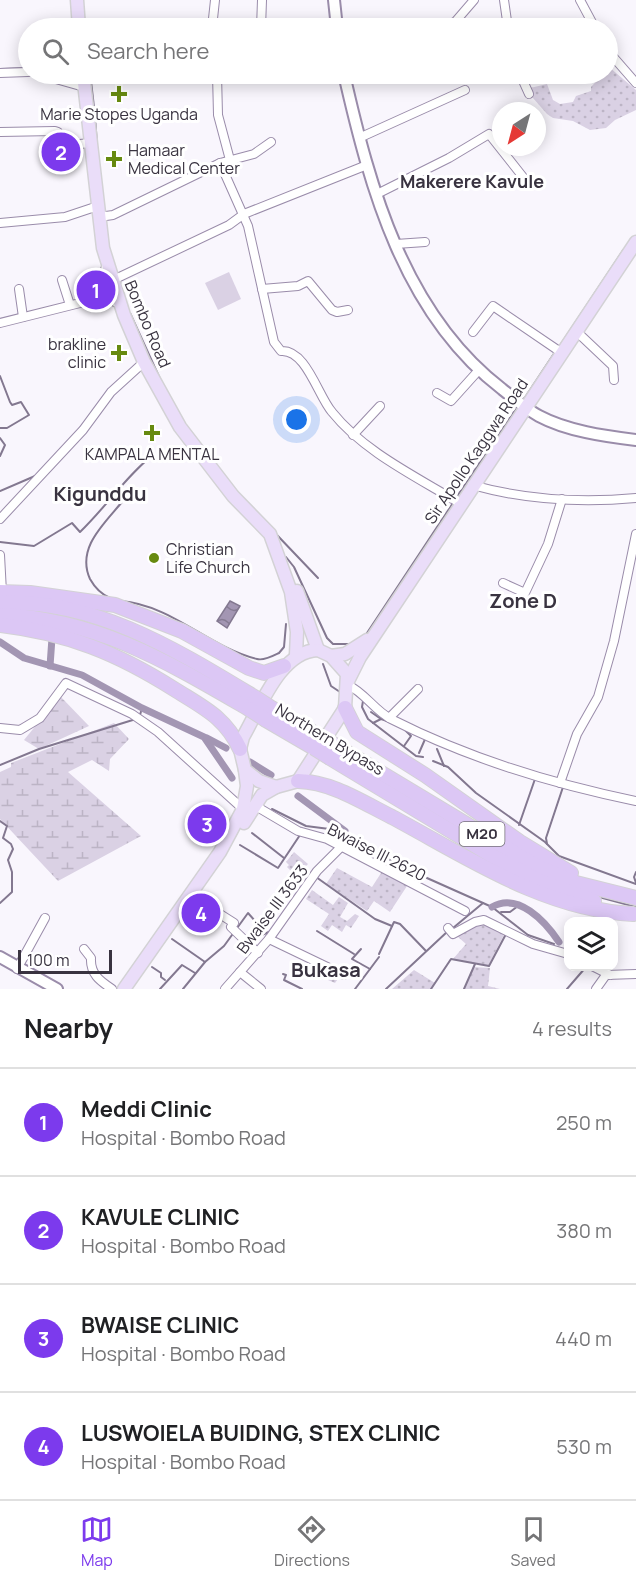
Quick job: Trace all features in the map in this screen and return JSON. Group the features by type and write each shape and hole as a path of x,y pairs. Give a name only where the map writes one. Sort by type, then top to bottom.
{"highway":[{"path":"0,594 30,593 114,605 182,632 249,668 264,673 284,666"},
{"name":"Northern Bypass","path":"0,594 15,602 70,611 135,630 252,704"},
{"name":"Northern Bypass","path":"0,615 67,623 136,646 270,714 489,854 538,881 634,915"},
{"path":"0,625 70,638 122,658 216,716 233,732 240,750"},
{"path":"345,708 357,732 365,738 425,775 536,853 606,892"},
{"name":"Northern Bypass","path":"334,753 536,866 576,883 636,898"},
{"path":"298,781 314,782 353,797 535,892 598,910 634,915"}],"main road":[{"path":"77,0 79,18"},
{"name":"Bombo Road","path":"84,84 98,212 107,264 119,303 144,362 191,444 233,496 270,534 287,576 295,614 296,655"},
{"name":"Sir Apollo Kaggwa Road","path":"348,683 378,630 472,485 635,246"},
{"name":"Bombo Road","path":"277,550 289,567 318,650"},
{"path":"331,656 345,654 358,648 378,630"},
{"path":"124,989 249,807 262,795 276,787 298,781 345,708 348,683 343,668 331,656 318,650 296,655 284,666 243,737 240,750 245,770 249,807 224,857 130,989"},
{"path":"245,770 259,781 276,787"}],"street":[{"path":"213,18 214,0"},
{"path":"261,18 262,0"},
{"path":"334,0 336,18"},
{"path":"458,18 474,0"},
{"path":"504,0 507,18"},
{"path":"580,0 590,18"},
{"path":"618,62 636,83"},
{"path":"0,73 18,72"},
{"path":"73,84 84,87"},
{"path":"217,84 218,115 230,160"},
{"path":"346,84 367,165 396,244 429,310 450,341 478,371 538,416 560,424 636,440"},
{"path":"524,84 529,94"},
{"path":"359,138 465,90"},
{"path":"0,132 55,131 58,132 60,146 90,143"},
{"path":"377,194 449,158 489,134 522,177"},
{"path":"0,223 98,212 113,215 220,163 254,154 271,142"},
{"path":"220,163 244,214 274,342 281,351 286,350 301,360 313,378 319,393 353,435 460,504"},
{"path":"111,281 229,225 244,214 367,165"},
{"path":"396,244 425,242"},
{"path":"104,297 100,284 107,264"},
{"path":"62,280 70,305"},
{"path":"262,289 298,286 308,281 332,310 337,312 348,310"},
{"path":"19,289 23,317"},
{"path":"0,323 104,297 119,303"},
{"path":"472,332 493,306 562,353"},
{"path":"576,331 613,366 614,380"},
{"path":"0,519 83,430 111,392 144,362"},
{"path":"437,393 451,401 478,371"},
{"path":"353,435 380,406"},
{"path":"472,485 523,497 592,502 636,498"},
{"path":"503,583 525,593 548,544 562,499"},
{"path":"560,783 577,734 598,696 614,641 636,534"},
{"path":"0,555 0,594"},
{"name":"Bwaise III 2620","path":"0,728 20,730 40,718 66,683 132,714 158,732 249,807 298,831 327,839 465,911"},
{"path":"348,683 358,690 377,711 389,718 484,759 560,783 636,801"},
{"path":"389,718 418,689"},
{"name":"Bwaise III 3633","path":"225,989 269,939 316,871 341,847"},
{"path":"204,904 234,923 231,927 258,952"},
{"path":"17,968 45,918"},
{"path":"450,931 484,920 533,944 564,953"},
{"path":"269,939 345,975"},
{"path":"84,950 91,958 91,969 112,989"},
{"path":"0,957 46,989"},
{"path":"17,968 57,989"},
{"path":"602,971 612,976"},
{"path":"240,972 261,989"},
{"path":"596,989 606,975 636,974"}],"green space":[{"path":"618,75 636,90 636,110 615,120 606,128 590,130 573,121 553,118 547,114 546,102 536,102 530,88 547,84 553,100 560,104 573,102 576,96 591,91 594,84 618,84"},
{"path":"229,272 241,299 218,310 205,283"},
{"path":"60,696 89,726 39,749 24,740"},
{"path":"114,723 129,739 110,759 109,771 92,760 68,772 141,836 58,881 0,819 0,772 11,767 11,763"},
{"path":"294,852 308,864 300,872 305,877 301,881 287,867 289,865 286,862"},
{"path":"337,868 372,887 383,870 407,886 390,912 374,901 367,911 326,884"},
{"path":"312,890 333,905 339,897 348,903 340,917 347,921 355,914 359,916 351,928 346,925 342,932 332,925 328,931 321,926 329,914 306,899"},
{"path":"475,922 484,922 505,933 488,966 453,959 466,944 457,936"},
{"path":"318,965 340,976 335,983 314,974"},
{"path":"473,967 490,968 488,986 500,989 464,989"},
{"path":"414,970 435,983 431,989 392,989"}],"water":[{"path":"230,601 240,606 227,628 217,621"}],"waterway":[{"path":"0,69 18,68"},
{"path":"91,84 94,107"},
{"path":"95,117 97,144"},
{"path":"559,347 624,249"},
{"path":"130,313 161,381"},
{"path":"522,402 555,352"},
{"path":"0,376 12,405 21,402 29,415 7,428 0,428"},
{"path":"456,498 518,406"},
{"path":"0,438 5,445 0,456"},
{"path":"0,542 34,546 72,523 80,532 134,472 154,454"},
{"path":"0,491 35,476"},
{"path":"110,598 98,590 90,579 87,557 94,537 122,502"},
{"path":"365,636 453,503"},
{"path":"276,534 318,578"},
{"path":"286,557 294,567 327,638 333,644 350,644"},
{"path":"121,601 157,610 223,646 240,654 260,659 279,653 284,647 286,624"},
{"path":"50,666 52,638"},
{"path":"0,642 24,658 82,675 142,708 204,737 232,778"},
{"path":"323,664 331,686 340,692"},
{"path":"363,701 362,707 368,719 416,756 423,757"},
{"path":"140,715 142,708"},
{"path":"371,712 381,719"},
{"path":"0,765 39,749 136,719"},
{"path":"373,723 381,719 387,721"},
{"path":"403,728 411,736 404,746"},
{"path":"419,753 426,737"},
{"path":"207,738 226,748"},
{"path":"437,749 444,766"},
{"path":"433,761 448,767 476,793 545,842 559,856 636,884"},
{"path":"250,762 271,775"},
{"path":"519,825 535,779"},
{"path":"547,844 546,838 563,787"},
{"path":"298,796 345,831"},
{"path":"272,809 306,826 345,831 365,846 409,870 492,907 528,935 554,944"},
{"path":"0,821 7,826 3,838 11,844 13,849 8,860 12,872 12,892 0,903"},
{"path":"252,833 284,858"},
{"path":"240,845 278,868 300,835"},
{"path":"636,872 634,877 636,883"},
{"path":"316,877 375,919 392,926"},
{"path":"599,897 636,907"},
{"path":"453,928 483,903"},
{"path":"492,907 502,903 521,906 539,918 559,942"},
{"path":"501,912 510,912 518,906"},
{"path":"183,989 205,962 224,946 248,913 257,923 255,926 262,935 271,931"},
{"path":"379,954 394,922 400,924 426,951"},
{"path":"317,931 354,954"},
{"path":"386,989 448,931"},
{"path":"431,989 451,959 489,966 506,934"},
{"path":"172,939 205,962"},
{"path":"361,949 352,959 370,969"},
{"path":"355,989 379,957"},
{"path":"464,989 475,964"},
{"path":"160,989 182,965 195,973"},
{"path":"152,967 161,973 161,977 165,980"},
{"path":"567,989 583,971"},
{"path":"283,974 286,975 284,980 302,989"}],"place":[{"name":"Marie Stopes Uganda","path":"119,94"},
{"name":"KAVULE CLINIC","path":"61,152"},
{"name":"Hamaar Medical Center","path":"114,159"},
{"name":"Meddi Clinic","path":"96,290"},
{"name":"brakline clinic","path":"119,353"},
{"name":"KAMPALA MENTAL","path":"152,433"},
{"name":"Christian Life Church","path":"154,558"},
{"name":"BWAISE CLINIC","path":"207,824"},
{"name":"LUSWOIELA BUIDING, STEX CLINIC","path":"201,913"}],"district":[{"name":"Makerere Kavule","path":"472,182"},
{"name":"Kigunddu","path":"100,494"},
{"name":"Zone D","path":"523,601"},
{"name":"Bukasa","path":"326,970"}]}
